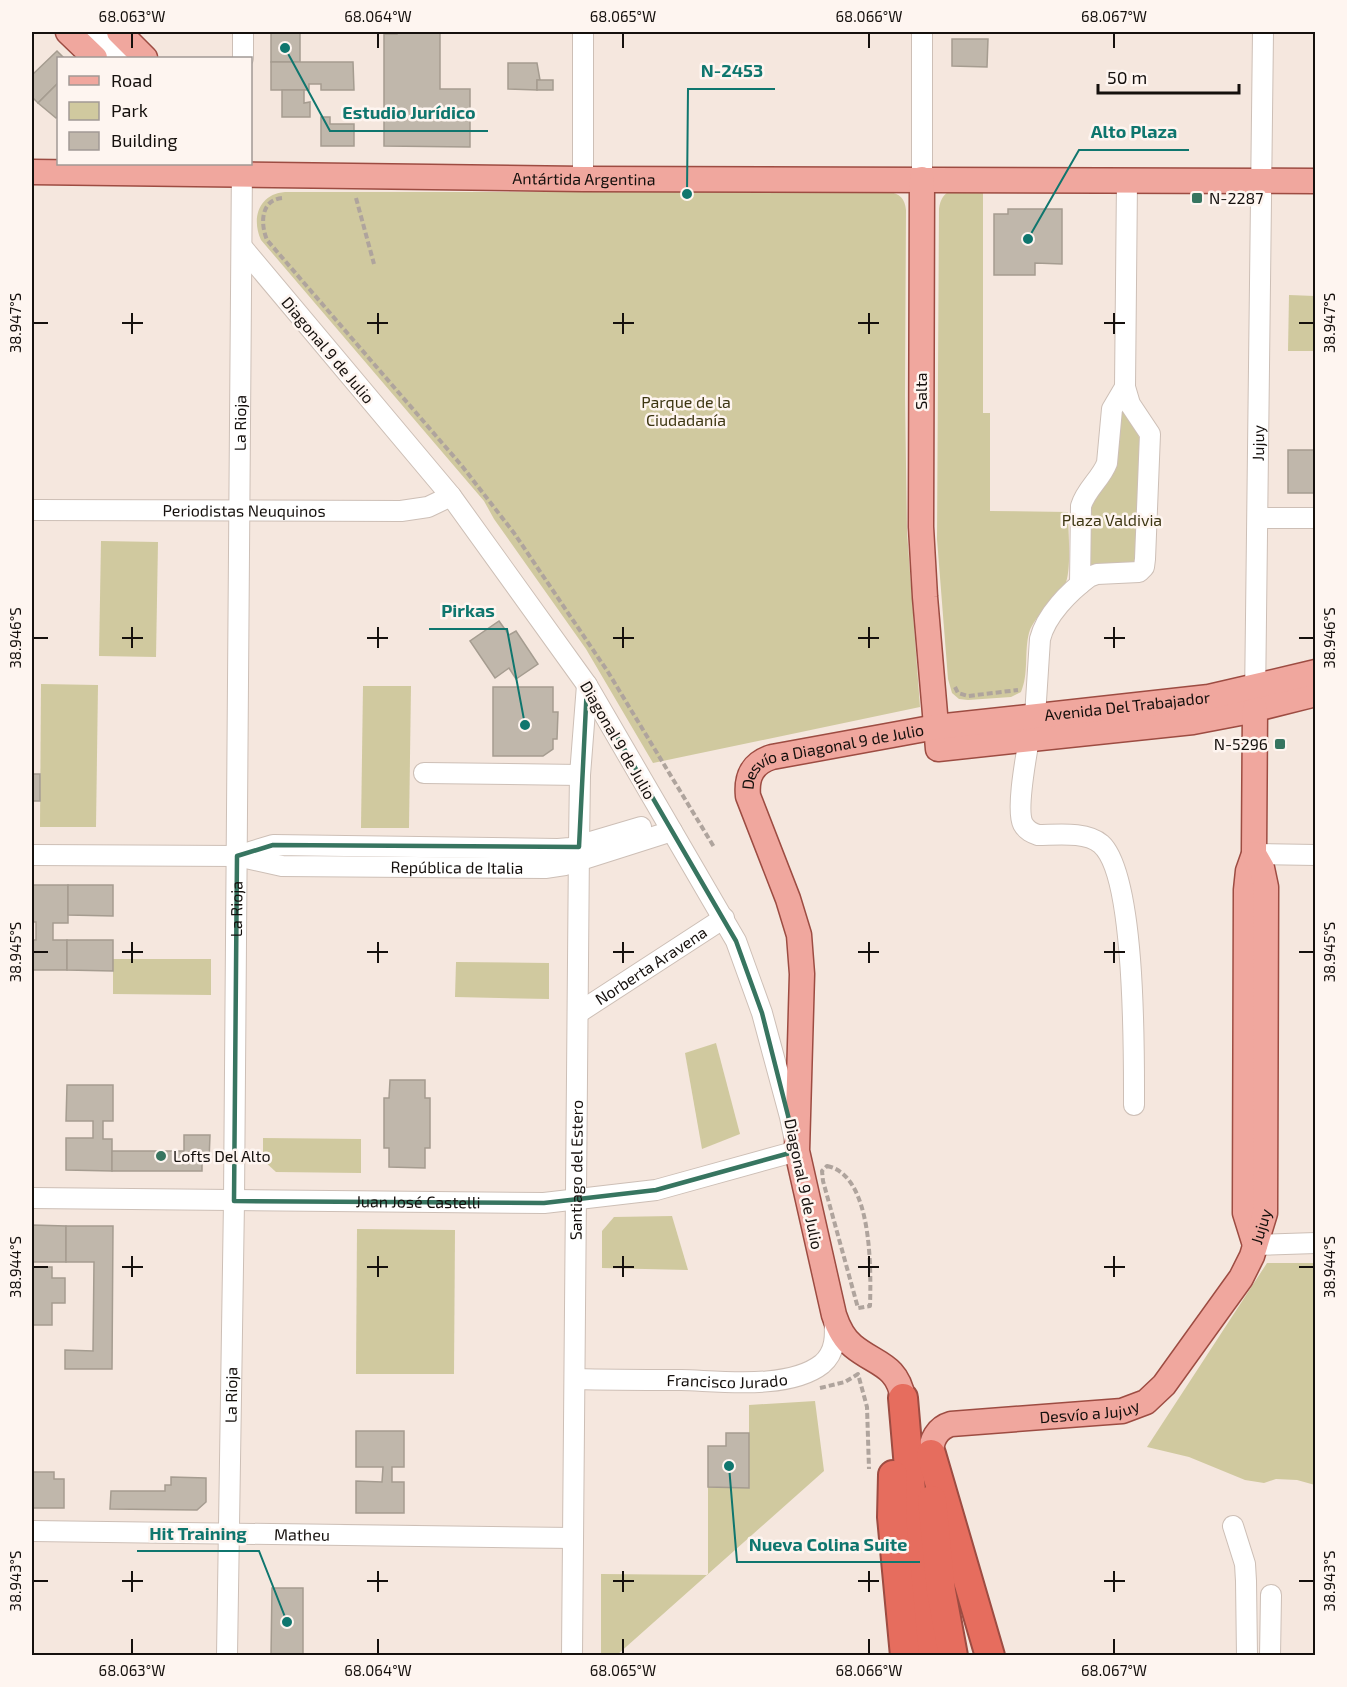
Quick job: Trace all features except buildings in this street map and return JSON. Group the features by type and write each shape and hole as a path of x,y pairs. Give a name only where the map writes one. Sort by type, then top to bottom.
{"highway":[{"path":"903,1398 893,1470 892,1503 905,1656"},
{"path":"903,1398 917,1561 932,1656"},
{"path":"931,1454 932,1508 937,1562 953,1656"},
{"path":"931,1454 990,1656"}],"main road":[{"path":"68,32 93,57"},
{"path":"119,32 144,57"},
{"name":"Antártida Argentina","path":"32,172 242,169 583,179 922,178 1316,181"},
{"name":"Salta","path":"922,178 921,527 937,738"},
{"name":"Avenida Del Trabajador","path":"937,738 1029,739 1193,722 1316,672"},
{"name":"Avenida Del Trabajador","path":"937,738 1035,716 1183,700 1316,694"},
{"name":"Jujuy","path":"1255,698 1254,854 1262,868 1266,887 1265,1214 1255,1245"},
{"name":"Desvío a Diagonal 9 de Julio","path":"797,1150 802,955 794,917 748,796 747,787 751,770 758,763 772,757 937,738"},
{"name":"Diagonal 9 de Julio","path":"797,1150 834,1315 841,1332 852,1346 876,1359 893,1372 903,1398"},
{"name":"Desvío a Jujuy","path":"931,1454 936,1434 951,1424 1122,1411 1146,1402 1164,1385 1234,1289 1247,1267 1255,1245"}],"street":[{"path":"92,32 117,57"},
{"path":"243,32 243,57"},
{"path":"583,32 583,179"},
{"name":"Salta","path":"922,32 922,178"},
{"name":"Jujuy","path":"1255,698 1263,32"},
{"name":"La Rioja","path":"227,1656 234,1201 242,169"},
{"path":"1035,716 1043,629 1050,617 1089,577 1097,574 1139,572 1144,567 1150,434 1130,404 1125,387 1127,180"},
{"name":"Diagonal 9 de Julio","path":"242,247 451,496 587,685 736,941 755,989 797,1150"},
{"path":"1080,584 1082,506 1084,498 1105,471 1109,453 1112,409 1125,387"},
{"name":"Periodistas Neuquinos","path":"32,510 413,510 428,507 451,496"},
{"path":"1258,518 1316,518"},
{"name":"Santiago del Estero","path":"572,1656 580,775 587,685"},
{"path":"1029,739 1021,805 1023,824 1030,832 1038,834 1090,838 1100,843 1109,854 1116,870 1125,917 1130,964 1134,1105"},
{"path":"424,772 580,775"},
{"name":"República de Italia","path":"32,855 237,856 282,866 545,868 579,853 668,825"},
{"path":"1254,854 1316,855"},
{"name":"Norberta Aravena","path":"578,1013 724,918"},
{"name":"Juan José Castelli","path":"32,1198 526,1204 656,1190 797,1150"},
{"path":"1255,1245 1316,1243"},
{"name":"Francisco Jurado","path":"574,1379 759,1381 797,1376 822,1364 830,1355 834,1344 834,1315"},
{"path":"1233,1526 1245,1564 1247,1656"},
{"name":"Matheu","path":"32,1531 573,1538"},
{"path":"1270,1595 1270,1656"}],"path":[{"path":"291,197 276,199 265,208 263,224 267,240 462,466 514,533 608,672 714,847"},
{"path":"345,198 356,198 374,264"},
{"path":"954,684 958,693 968,696 1022,690"},
{"path":"827,1166 836,1169 851,1184 858,1195 866,1218 870,1306 858,1308 823,1181 822,1171 827,1166"}],"highlighted area":[{"path":"587,685 736,941 762,1013 797,1151 656,1190 544,1203 234,1201 237,856 273,845 579,847"}],"green space":[{"path":"961,188 983,188 983,413 990,413 990,511 1068,512 1069,560 1065,585 1036,620 1029,633 1025,678 1021,692 1011,697 968,700 959,699 952,693 948,679 937,539 939,209 944,195 949,192"},
{"name":"Parque de la Ciudadanía","path":"285,192 888,192 899,195 906,210 907,532 920,707 653,763 586,649 494,519 484,501 261,240 257,216 263,202 269,197"},
{"path":"1289,295 1315,296 1315,351 1288,351"},
{"name":"Plaza Valdivia","path":"1122,407 1137,429 1140,442 1137,562 1133,566 1088,566 1084,518"},
{"path":"101,541 158,542 156,657 99,656"},
{"path":"41,684 98,685 96,827 40,827"},
{"path":"363,686 411,686 409,828 361,828"},
{"path":"113,959 211,959 211,995 113,994"},
{"path":"456,962 549,963 549,999 455,997"},
{"path":"716,1043 740,1134 702,1149 685,1053"},
{"path":"263,1138 361,1139 361,1173 276,1172 263,1160"},
{"path":"672,1216 688,1270 602,1268 602,1231 614,1217"},
{"path":"357,1229 455,1230 454,1374 356,1374"},
{"path":"1267,1263 1315,1263 1315,1485 1297,1480 1276,1479 1264,1483 1245,1480 1189,1457 1147,1447"},
{"path":"815,1401 824,1471 708,1574 708,1487 749,1487 749,1405"},
{"path":"601,1574 707,1575 617,1655 601,1655"}],"place":[{"name":"Estudio Jurídico","path":"285,48"},
{"name":"N-2453","path":"687,194"},
{"name":"N-2287","path":"1197,198"},
{"name":"Alto Plaza","path":"1028,239"},
{"name":"Pirkas","path":"525,725"},
{"name":"N-5296","path":"1280,744"},
{"name":"Lofts Del Alto","path":"161,1156"},
{"name":"Nueva Colina Suite","path":"729,1466"},
{"name":"Hit Training","path":"287,1622"}]}
